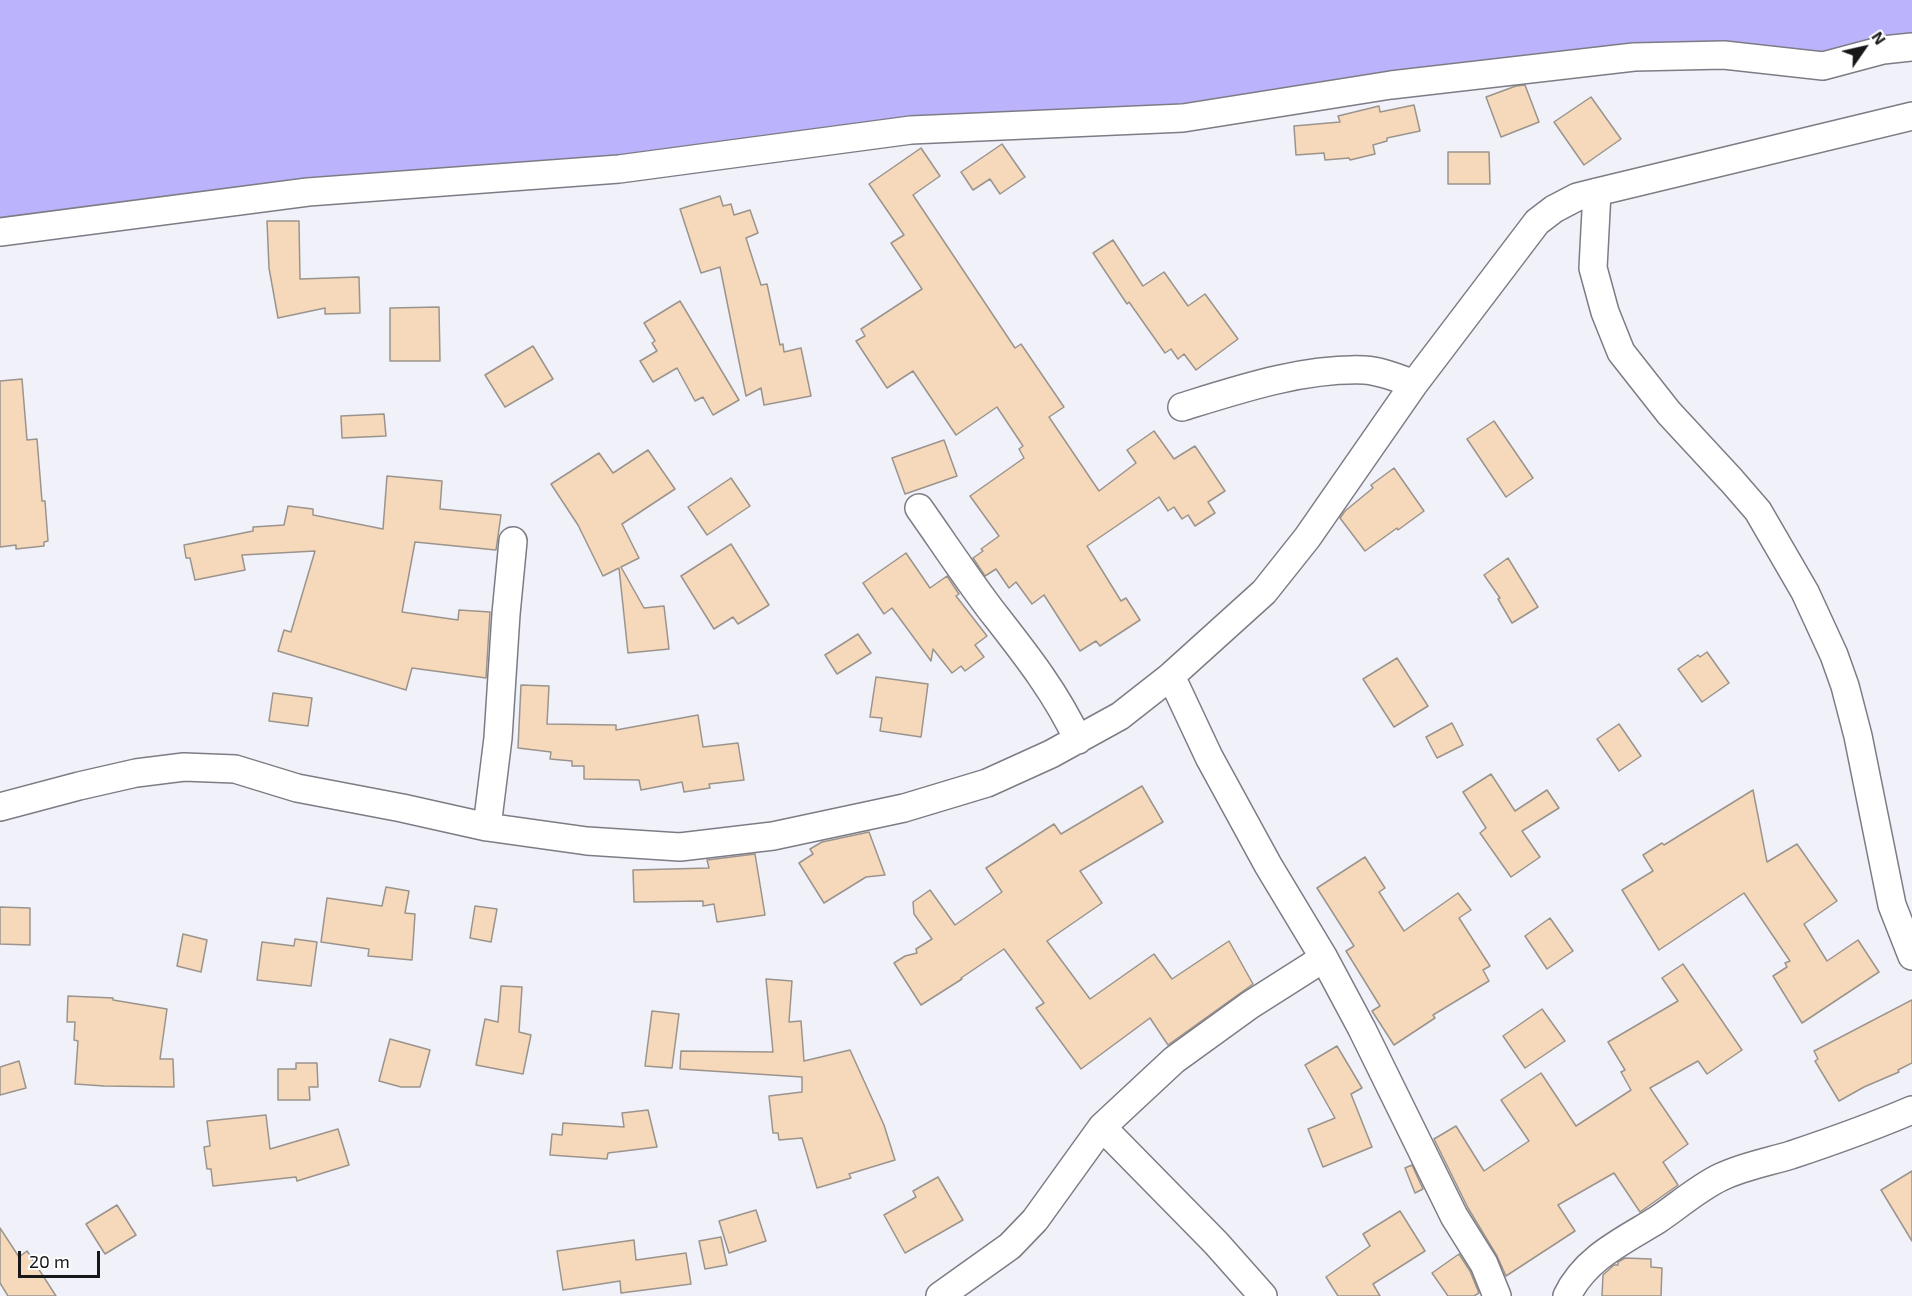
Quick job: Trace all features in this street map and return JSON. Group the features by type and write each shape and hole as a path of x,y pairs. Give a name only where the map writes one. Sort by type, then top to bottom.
{"street":[{"path":"0,232 308,192 619,169 911,130 1183,118 1391,85 1634,57 1724,55 1823,66 1884,50 1912,47"},
{"path":"0,807 136,773 183,767 235,769 297,788 487,827 587,841 680,847 773,836 904,808 950,795 997,778 1078,740 1120,716 1171,676 1264,592 1307,538 1414,384 1537,222 1554,209 1577,197 1912,116"},
{"path":"1597,192 1593,268 1605,312 1621,352 1669,414 1758,511 1805,592 1834,655 1858,736 1892,905 1912,956"},
{"path":"1182,407 1245,388 1330,372 1366,370 1390,375 1414,384"},
{"path":"919,508 990,608 1034,665 1068,717 1078,740"},
{"path":"487,827 498,738 513,542"},
{"path":"1171,676 1235,807 1324,958 1385,1074 1450,1208 1484,1264 1497,1296"},
{"path":"940,1296 1010,1246 1035,1220 1102,1127 1174,1060 1250,1005 1324,958"},
{"path":"1567,1296 1578,1277 1592,1262 1620,1241 1657,1220 1721,1177 1748,1166 1788,1156 1855,1134 1912,1110"},
{"path":"1102,1127 1216,1243 1263,1296"}],"shaded area":[{"path":"0,0 1912,0 1912,34 1822,53 1182,105 617,157 0,220"}],"building":[{"path":"1525,85 1539,122 1501,137 1486,97"},
{"path":"1591,97 1621,139 1584,165 1554,122"},
{"path":"1414,105 1420,131 1387,138 1387,141 1373,145 1375,154 1350,160 1349,158 1325,160 1324,153 1296,155 1294,126 1340,122 1338,116 1379,106 1380,112"},
{"path":"1002,144 1025,177 1000,194 990,179 973,190 961,172"},
{"path":"921,148 940,176 913,195 1015,348 1021,344 1064,407 1049,417 1099,491 1136,463 1127,450 1154,431 1174,459 1195,446 1225,491 1208,502 1215,513 1195,526 1188,515 1182,519 1174,507 1168,511 1159,497 1087,546 1121,601 1126,598 1140,620 1100,646 1096,641 1080,651 1044,595 1032,604 1016,582 1009,588 996,569 985,576 973,558 999,536 970,496 1024,458 1019,449 1023,446 997,407 956,435 913,371 887,388 856,341 865,336 861,329 922,289 891,243 904,235 869,184"},
{"path":"1448,152 1489,152 1490,184 1448,184"},
{"path":"720,196 723,206 731,204 734,215 750,210 758,233 746,238 761,285 767,284 780,345 783,344 784,352 801,348 811,396 764,405 761,388 746,396 720,267 701,273 680,209"},
{"path":"267,221 299,221 300,279 359,277 360,313 325,314 325,308 278,318 269,268"},
{"path":"1113,240 1143,286 1164,272 1188,306 1205,294 1238,339 1196,370 1184,354 1178,359 1171,349 1165,353 1129,302 1127,304 1093,253"},
{"path":"680,301 739,400 713,415 703,397 695,401 677,368 653,382 640,361 657,351 652,343 655,341 644,323"},
{"path":"439,307 440,361 390,361 390,308"},
{"path":"533,346 553,379 505,407 485,375"},
{"path":"22,379 27,440 37,439 48,541 44,542 44,546 16,549 16,545 0,547 0,381"},
{"path":"384,414 386,436 342,438 341,416"},
{"path":"1494,421 1533,478 1506,497 1467,439"},
{"path":"944,440 957,476 905,494 892,458"},
{"path":"648,450 675,489 622,524 639,558 621,567 644,608 664,606 669,649 628,653 619,568 603,576 578,525 551,484 599,453 613,473"},
{"path":"1394,468 1424,511 1365,551 1340,518 1345,511 1373,488 1371,485"},
{"path":"387,476 442,481 440,509 501,515 496,550 415,542 402,612 458,620 459,610 490,612 486,678 412,668 406,690 278,651 284,630 291,632 315,551 242,555 245,570 195,580 190,558 186,558 184,545 253,531 253,527 284,525 288,506 313,509 313,515 383,529"},
{"path":"731,478 750,506 707,535 688,507"},
{"path":"731,544 769,605 738,624 733,617 714,629 681,576"},
{"path":"906,553 930,588 947,576 959,594 956,596 987,636 975,645 984,657 965,671 961,666 952,673 933,649 931,661 892,608 884,614 863,583"},
{"path":"1508,558 1538,607 1512,623 1498,599 1500,598 1484,575"},
{"path":"858,634 871,653 837,674 825,655"},
{"path":"1707,652 1729,683 1702,702 1678,669 1698,655 1700,657"},
{"path":"1397,658 1428,706 1394,727 1363,679"},
{"path":"876,677 928,684 921,737 880,731 882,718 870,717"},
{"path":"521,685 549,686 547,724 616,725 616,730 698,715 703,747 738,743 744,780 709,784 710,788 684,792 682,782 641,790 639,780 584,779 584,766 572,766 572,761 550,759 551,752 518,748"},
{"path":"273,693 312,698 308,726 269,721"},
{"path":"1452,723 1463,745 1437,758 1426,737"},
{"path":"1619,724 1641,756 1619,771 1597,739"},
{"path":"1491,774 1515,811 1547,790 1559,808 1522,831 1540,857 1511,877 1480,833 1486,828 1463,792"},
{"path":"1142,786 1163,822 1080,871 1102,903 1047,941 1090,999 1154,954 1172,979 1229,941 1253,984 1168,1045 1150,1018 1081,1069 1036,1008 1044,1003 1004,949 921,1005 894,963 905,956 917,953 916,949 932,939 914,914 913,902 930,890 955,925 1002,892 986,868 1054,824 1061,834"},
{"path":"1753,790 1767,862 1797,844 1837,901 1804,924 1827,961 1858,940 1879,972 1802,1023 1773,976 1787,967 1785,963 1790,961 1744,893 1659,950 1622,890 1653,871 1643,855 1662,843 1664,845"},
{"path":"869,832 885,875 866,877 824,903 799,863 813,854 810,849 822,842"},
{"path":"755,854 765,915 717,922 714,904 703,906 703,901 634,902 633,870 709,868 707,860"},
{"path":"1365,857 1385,888 1379,892 1404,931 1458,893 1471,910 1459,918 1490,966 1483,970 1489,981 1433,1015 1435,1018 1394,1045 1372,1011 1380,1006 1346,951 1354,946 1317,888"},
{"path":"386,887 409,891 405,913 415,914 412,960 368,956 369,949 321,942 327,898 382,906"},
{"path":"475,906 497,909 491,942 470,938"},
{"path":"0,907 30,908 30,945 0,944"},
{"path":"1550,918 1573,951 1547,969 1525,936"},
{"path":"183,934 207,940 201,972 177,966"},
{"path":"295,939 317,942 311,986 257,980 262,942 294,946"},
{"path":"1683,964 1742,1050 1707,1074 1698,1061 1650,1088 1688,1144 1663,1162 1678,1185 1640,1212 1614,1173 1558,1205 1575,1231 1506,1276 1497,1256 1468,1208 1434,1139 1456,1126 1484,1171 1529,1141 1501,1100 1541,1073 1576,1126 1631,1090 1621,1072 1625,1070 1608,1042 1678,1001 1662,978"},
{"path":"766,979 792,981 789,1022 801,1021 804,1061 850,1050 884,1125 895,1160 849,1174 851,1178 817,1188 802,1138 779,1140 778,1133 773,1133 769,1096 802,1092 802,1077 680,1069 681,1051 773,1052"},
{"path":"501,986 522,987 519,1032 531,1035 523,1074 476,1065 485,1019 498,1022"},
{"path":"68,996 113,998 113,1000 167,1009 160,1059 173,1059 174,1087 75,1084 78,1041 74,1040 75,1022 67,1022"},
{"path":"1912,1000 1912,1063 1898,1070 1899,1072 1839,1101 1815,1061 1818,1059 1814,1051"},
{"path":"1542,1009 1565,1041 1525,1068 1503,1036"},
{"path":"652,1011 679,1014 672,1068 645,1066"},
{"path":"390,1039 430,1050 420,1087 401,1087 379,1081"},
{"path":"1337,1046 1362,1088 1351,1094 1372,1147 1323,1167 1308,1129 1335,1118 1305,1065"},
{"path":"19,1061 26,1088 0,1095 0,1067"},
{"path":"296,1063 317,1063 318,1087 309,1087 310,1100 278,1100 278,1069 296,1069"},
{"path":"648,1110 657,1147 608,1153 607,1159 550,1155 552,1134 562,1135 563,1123 624,1127 622,1113"},
{"path":"266,1115 270,1149 338,1129 349,1165 297,1181 296,1177 213,1186 211,1169 207,1169 204,1147 210,1146 207,1121"},
{"path":"1412,1165 1423,1189 1415,1193 1405,1168"},
{"path":"1912,1171 1912,1241 1881,1190"},
{"path":"938,1177 963,1220 905,1253 884,1215 916,1197 913,1191"},
{"path":"117,1205 136,1235 105,1254 86,1224"},
{"path":"756,1210 766,1241 729,1253 719,1221"},
{"path":"1400,1211 1425,1251 1373,1284 1380,1296 1338,1296 1326,1277 1370,1246 1363,1234"},
{"path":"0,1228 19,1257 27,1251 56,1296 8,1296 0,1283"},
{"path":"721,1237 727,1265 705,1269 699,1241"},
{"path":"634,1240 636,1260 686,1253 691,1284 621,1293 620,1281 563,1290 557,1251"},
{"path":"1459,1254 1470,1271 1479,1293 1474,1296 1448,1296 1432,1273"},
{"path":"1625,1258 1651,1259 1651,1267 1662,1268 1661,1296 1602,1296 1603,1275"}]}
